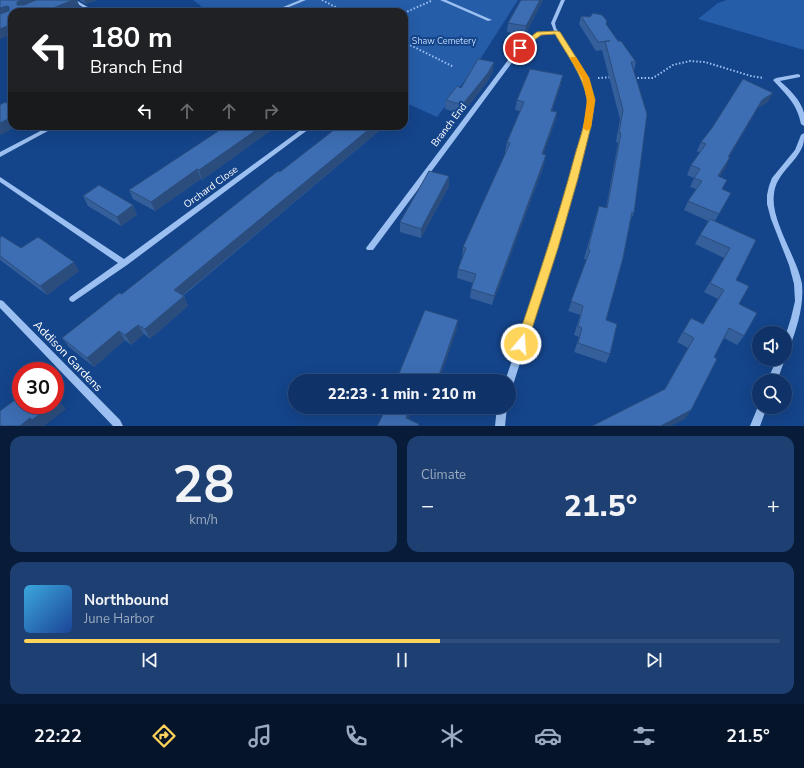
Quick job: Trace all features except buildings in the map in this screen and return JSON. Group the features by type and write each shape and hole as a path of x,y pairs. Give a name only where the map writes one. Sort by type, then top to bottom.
{"street":[{"path":"73,0 87,8"},
{"path":"283,8 304,0"},
{"path":"442,0 490,20"},
{"path":"512,374 553,248 587,126 591,100 585,78 557,32 554,23 563,0"},
{"name":"Branch End","path":"370,248 520,48 540,34 557,32"},
{"path":"776,80 798,76"},
{"path":"776,80 791,94 802,114 804,124"},
{"path":"0,155 47,130"},
{"name":"Orchard Close","path":"73,299 305,130"},
{"path":"792,327 796,315 798,286 795,273 772,213 770,194 772,185 800,146 804,135"},
{"path":"0,179 124,263"},
{"name":"Addison Gardens","path":"0,303 117,422 118,426"},
{"path":"500,426 501,414"},
{"path":"755,426 759,414"}],"path":[{"path":"322,0 338,8"},
{"path":"408,12 433,0"},
{"path":"408,44 454,67"},
{"path":"631,78 653,78 673,65 690,61 706,62 751,76 776,80"},
{"path":"585,78 620,77"}],"green space":[{"name":"Shaw Cemetery","path":"193,0 518,0 475,67 437,117 408,104 408,8 204,8"},
{"path":"727,0 804,0 804,50 698,19 718,3"}],"slow traffic":[{"path":"573,58 585,78 591,100 587,128"}],"route":[{"path":"520,48 540,34 557,32 585,78 591,100 587,126 553,248 521,344"}]}
